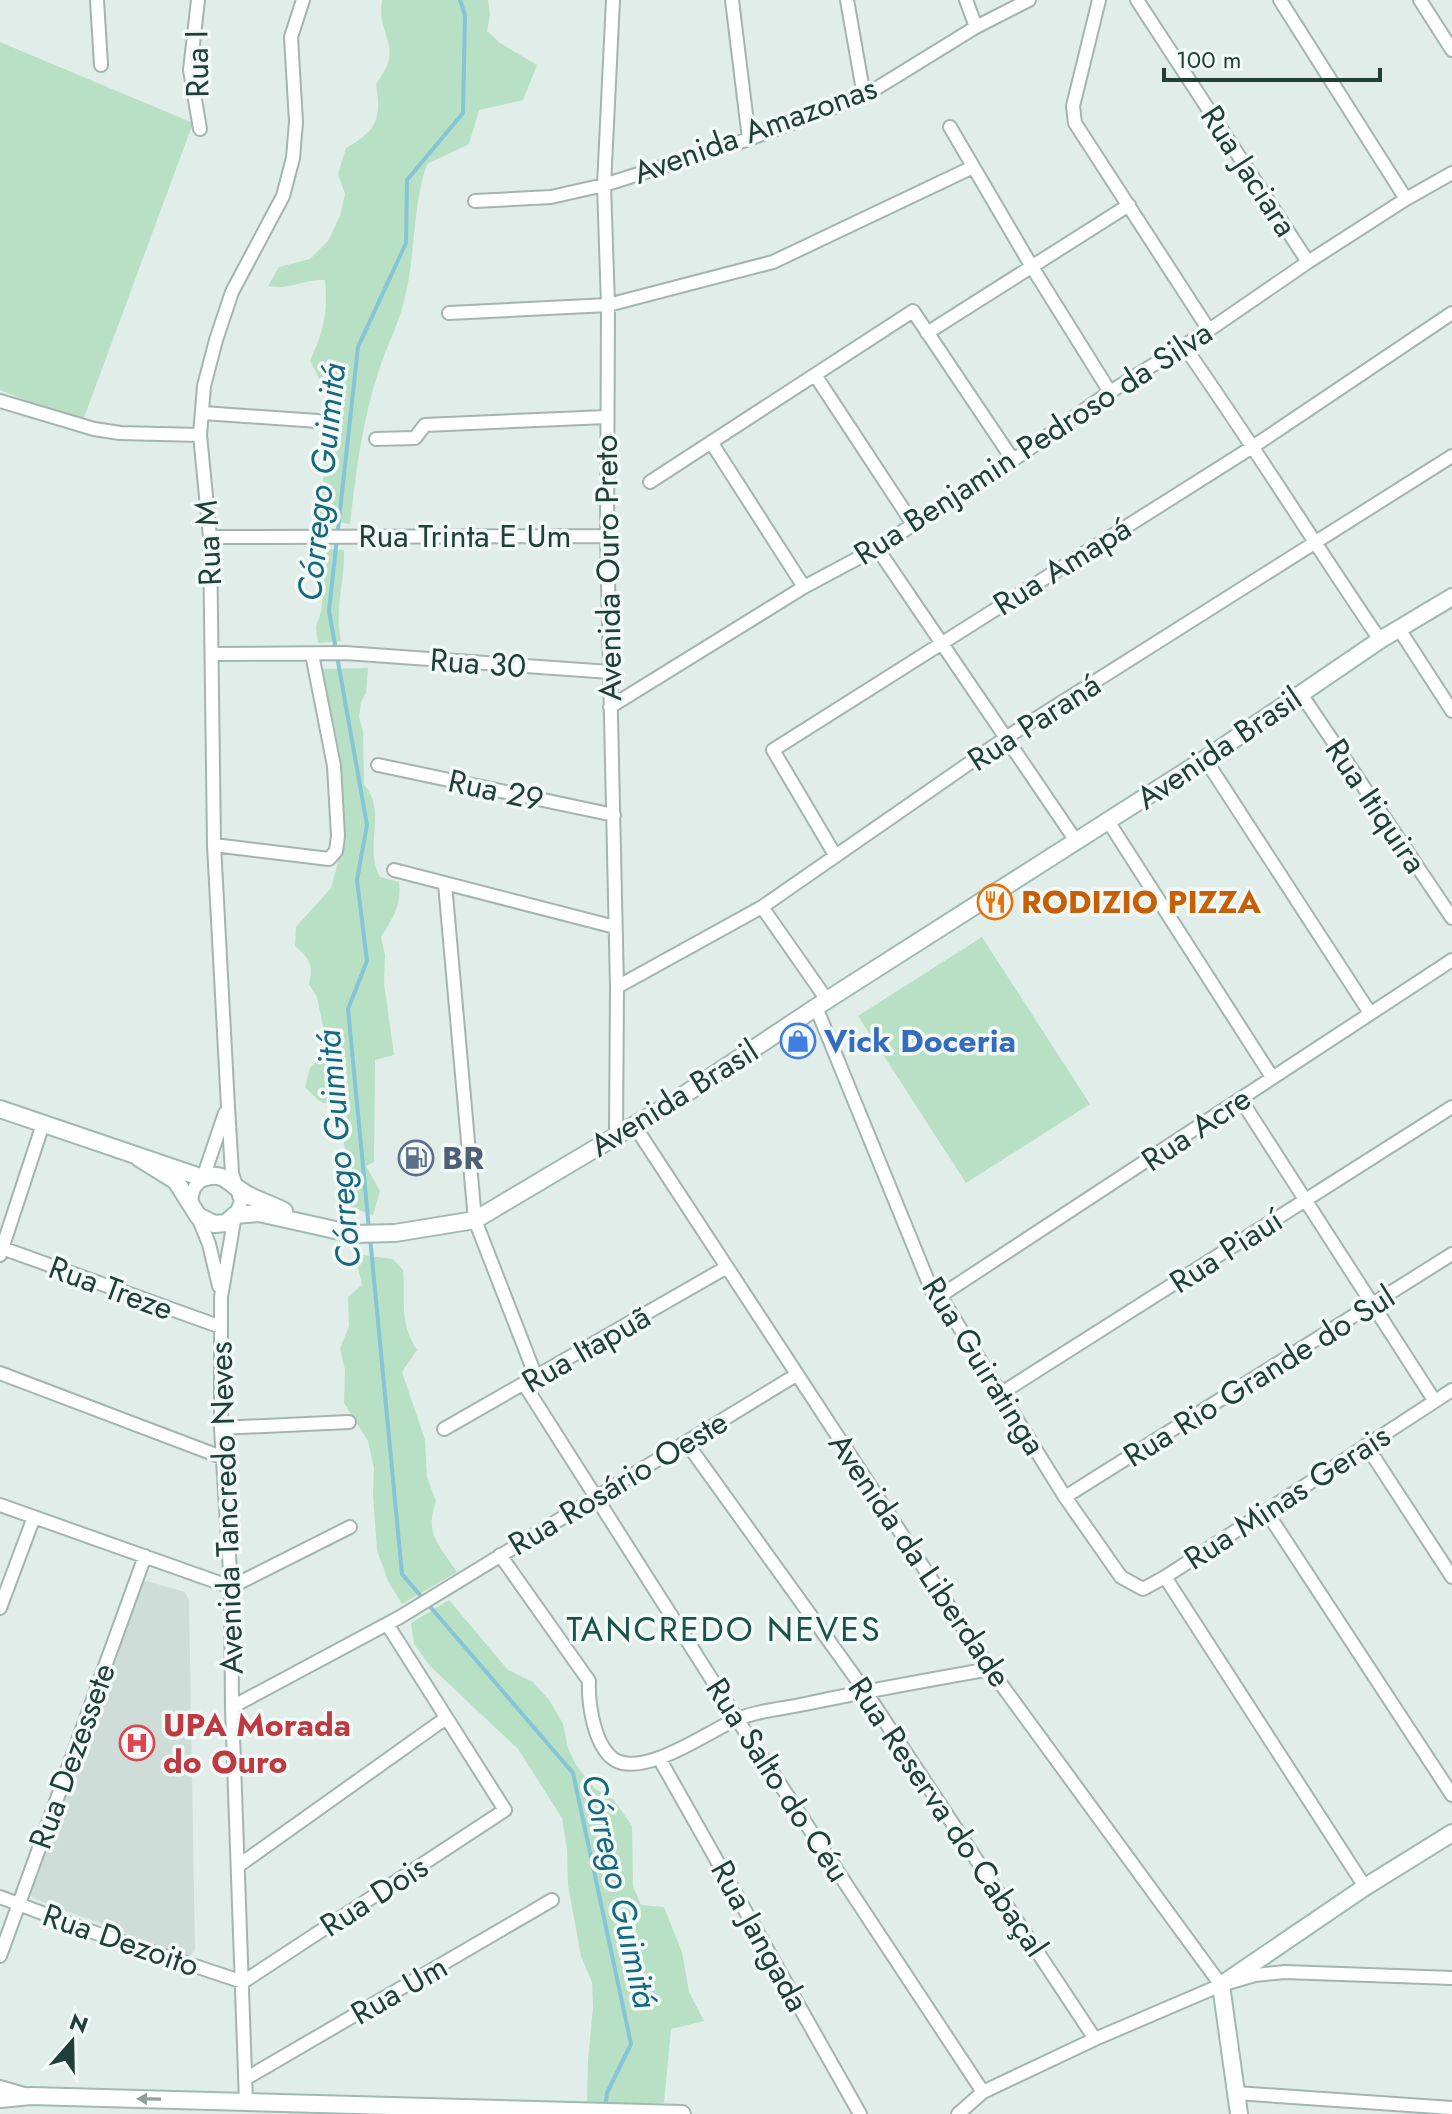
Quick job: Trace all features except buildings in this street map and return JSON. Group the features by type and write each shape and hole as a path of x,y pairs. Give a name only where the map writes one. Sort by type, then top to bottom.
{"main road":[{"name":"Avenida Brasil","path":"139,1158 176,1181 194,1212 202,1220 214,1224 226,1223 235,1215 269,1214 353,1234 395,1233 475,1220 634,1125 1205,759 1380,640 1452,597"},
{"name":"Avenida Brasil","path":"0,1109 203,1178 214,1175 225,1177 247,1194 312,1223"},
{"path":"1239,2114 1221,1985 1365,1887 1449,1838"},
{"path":"0,2099 31,2096 682,2114"}],"street":[{"path":"97,0 101,65"},
{"name":"Rua I","path":"198,0 190,70 200,129"},
{"name":"Rua M","path":"237,1187 232,1173 214,845 210,537 200,435 204,386 232,292 283,196 293,158 296,122 291,37 303,0"},
{"name":"Avenida Ouro Preto","path":"613,0 604,185 608,305 607,536 617,987 616,1136"},
{"path":"732,0 749,139"},
{"path":"847,0 864,96"},
{"path":"966,0 976,27"},
{"name":"Avenida Amazonas","path":"475,201 551,197 604,185 749,139 864,96 976,27 1029,0"},
{"path":"1099,0 1073,116 1080,132 1209,330"},
{"name":"Rua Jaciara","path":"1137,0 1308,262"},
{"path":"1280,0 1406,199"},
{"path":"1420,0 1452,50"},
{"path":"950,127 1110,392"},
{"path":"449,313 608,305 773,262 973,167"},
{"name":"Rua Benjamin Pedroso da Silva","path":"610,707 804,587 877,548 1308,262 1452,173"},
{"path":"927,333 1129,205"},
{"path":"650,482 913,311 1013,460"},
{"name":"Rua Amapá","path":"835,855 773,750 1254,446 1452,313"},
{"path":"1184,346 1254,446 1314,543 1380,640"},
{"path":"815,375 913,524"},
{"path":"0,401 94,429 120,433 200,435"},
{"path":"203,413 318,421"},
{"path":"376,439 415,438 425,425 606,417"},
{"path":"711,442 804,587"},
{"name":"Rua Paraná","path":"617,987 762,907 1007,737 1452,456"},
{"name":"Rua Trinta E Um","path":"210,537 607,536"},
{"path":"877,548 1076,841"},
{"path":"1399,629 1452,711"},
{"name":"Rua 30","path":"213,654 345,653 610,672"},
{"path":"214,845 329,859 336,851 334,766 317,654"},
{"name":"Rua Itiquira","path":"1301,694 1452,918"},
{"path":"1205,759 1370,1013"},
{"name":"Rua 29","path":"378,765 614,815"},
{"path":"1108,821 1272,1077"},
{"path":"394,870 615,927"},
{"path":"445,884 475,1220 536,1377"},
{"name":"Rua Guiratinga","path":"762,907 821,1004 932,1291 940,1296 1065,1497 1121,1577"},
{"name":"Rua Acre","path":"940,1296 1452,960"},
{"path":"1241,1100 1434,1400"},
{"path":"221,1297 209,1244 194,1212 192,1193 203,1178 228,1107"},
{"name":"Rua Piauí","path":"1000,1394 1452,1107"},
{"path":"1,1252 43,1124"},
{"name":"Avenida da Liberdade","path":"634,1125 990,1669 1221,1985"},
{"path":"221,1297 235,1215 241,1202 237,1187"},
{"name":"Rua Treze","path":"1,1252 221,1327"},
{"name":"Rua Rio Grande do Sul","path":"1065,1497 1452,1254"},
{"name":"Rua Itapuã","path":"444,1429 727,1267"},
{"name":"Avenida Tancredo Neves","path":"221,1297 221,1428 231,1587 232,1707 246,2102"},
{"path":"0,1373 224,1458"},
{"name":"Rua Rosário Oeste","path":"387,1624 597,1499 796,1375"},
{"name":"Rua Salto do Céu","path":"524,1384 737,1719 983,2092"},
{"name":"Rua Minas Gerais","path":"1121,1577 1143,1589 1165,1577 1452,1390"},
{"path":"221,1428 349,1422"},
{"name":"Rua Reserva do Cabaçal","path":"686,1442 865,1691 1095,2039"},
{"path":"1366,1445 1452,1577"},
{"path":"0,1505 231,1587 350,1527"},
{"path":"1266,1511 1452,1795"},
{"path":"0,1608 34,1517"},
{"path":"500,1555 589,1681 588,1700 594,1722 601,1743 615,1760 638,1764 659,1758 737,1719 865,1691 990,1669"},
{"name":"Rua Dezessete","path":"0,1956 145,1556"},
{"path":"1165,1577 1365,1887"},
{"path":"232,1707 387,1624 446,1718 238,1866"},
{"name":"Rua Dois","path":"243,1982 505,1810 446,1718"},
{"name":"Rua Jangada","path":"659,1758 860,2114"},
{"name":"Rua Dezoito","path":"0,1897 87,1930 243,1982"},
{"name":"Rua Um","path":"245,2079 552,1900"},
{"path":"958,2114 983,2092 1095,2039 1221,1985 1255,1975 1285,1972 1452,1978"},
{"path":"0,2087 31,2096"},
{"path":"1236,2093 1452,2108"}],"shaded area":[{"name":"UPA Morada do Ouro","path":"147,1581 185,1592 189,1601 195,1950 189,1957 32,1898 30,1886 139,1584"}],"green space":[{"path":"382,0 488,0 490,15 487,31 500,43 537,65 523,100 479,110 469,144 427,164 419,196 405,297 372,391 357,466 350,524 319,519 327,442 334,427 336,406 331,388 322,384 310,361 324,321 325,280 284,287 268,286 279,267 310,259 328,241 340,216 345,194 338,174 346,148 364,136 374,123 378,106 376,84 389,59 390,50 381,13"},
{"path":"0,42 193,123 82,423 0,390"},
{"path":"327,549 344,550 339,618 341,641 318,643 316,627 321,612"},
{"path":"368,668 366,693 359,717 363,731 364,785 374,806 375,865 380,877 399,882 400,890 396,911 381,937 394,1055 375,1060 374,1162 366,1166 380,1191 373,1215 350,1207 350,1175 337,1108 319,1101 305,1087 310,1068 321,1055 325,1036 317,997 309,984 309,962 295,946 296,927 331,888 344,827 340,754 322,669"},
{"path":"982,937 1090,1104 966,1183 858,1016"},
{"path":"355,1254 393,1259 403,1270 405,1320 417,1350 402,1372 425,1440 427,1477 436,1501 432,1522 435,1538 457,1572 402,1604 388,1581 377,1550 374,1468 368,1441 344,1403 345,1370 340,1348 349,1326 348,1297 362,1285"},
{"path":"449,1600 508,1670 533,1682 550,1701 563,1724 568,1748 576,1765 594,1788 614,1800 632,1826 633,1886 641,1905 664,1907 682,1952 689,1992 704,2021 671,2029 664,2103 587,2103 592,1982 581,1956 568,1885 562,1818 518,1749 430,1666 414,1644 411,1623"}],"waterway":[{"name":"Córrego Guimitá","path":"369,1229 348,1009 367,961 357,880 367,825 329,611 358,347 406,243 407,180 463,113 465,15 460,0"},
{"name":"Córrego Guimitá","path":"370,1237 402,1574 573,1773 631,2044 607,2093 605,2108"}],"place":[{"name":"RODIZIO PIZZA","path":"995,902"},
{"name":"Vick Doceria","path":"798,1041"},
{"name":"BR","path":"416,1158"},
{"name":"UPA Morada do Ouro","path":"137,1743"}],"district":[{"name":"TANCREDO NEVES","path":"724,1629"}]}
